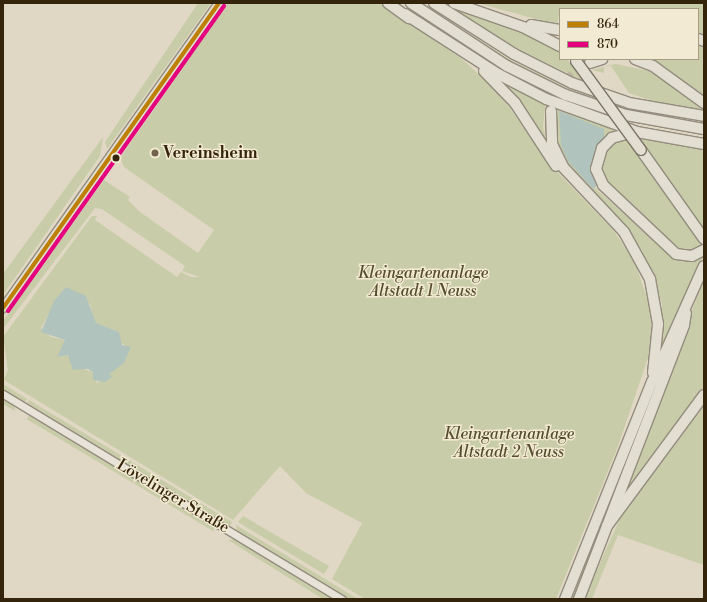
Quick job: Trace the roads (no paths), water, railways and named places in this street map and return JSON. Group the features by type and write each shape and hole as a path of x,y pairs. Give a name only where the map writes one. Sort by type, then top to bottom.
{"highway":[{"path":"388,3 527,90 575,112 637,132 704,144"},
{"path":"411,3 507,66 566,95 626,115 704,129"},
{"path":"434,3 514,54 572,83 629,103 704,116"},
{"path":"454,3 523,27 559,45"},
{"path":"465,3 536,26 559,30"},
{"path":"405,14 501,87 553,162 573,180 624,232 650,279 658,324 652,382"},
{"path":"575,60 704,239"},
{"path":"590,63 599,60"},
{"path":"638,60 653,66 704,103"},
{"path":"551,111 552,144 573,180"},
{"path":"637,132 620,134 606,143 597,162 599,179 668,249 685,257 701,252"},
{"path":"565,599 652,382 686,311 704,266"},
{"path":"578,599 684,325 686,311"},
{"path":"607,526 704,395"}],"main road":[{"path":"3,315 4,306 219,3"}],"street":[{"name":"Lövelinger Straße","path":"3,394 342,599"}],"tunnel":[{"path":"551,109 565,81 588,64"}],"place":[{"name":"Vereinsheim","path":"155,153"}],"park label":[{"name":"Kleingartenanlage Altstadt 1 Neuss","path":"423,282"},
{"name":"Kleingartenanlage Altstadt 2 Neuss","path":"509,443"}]}
